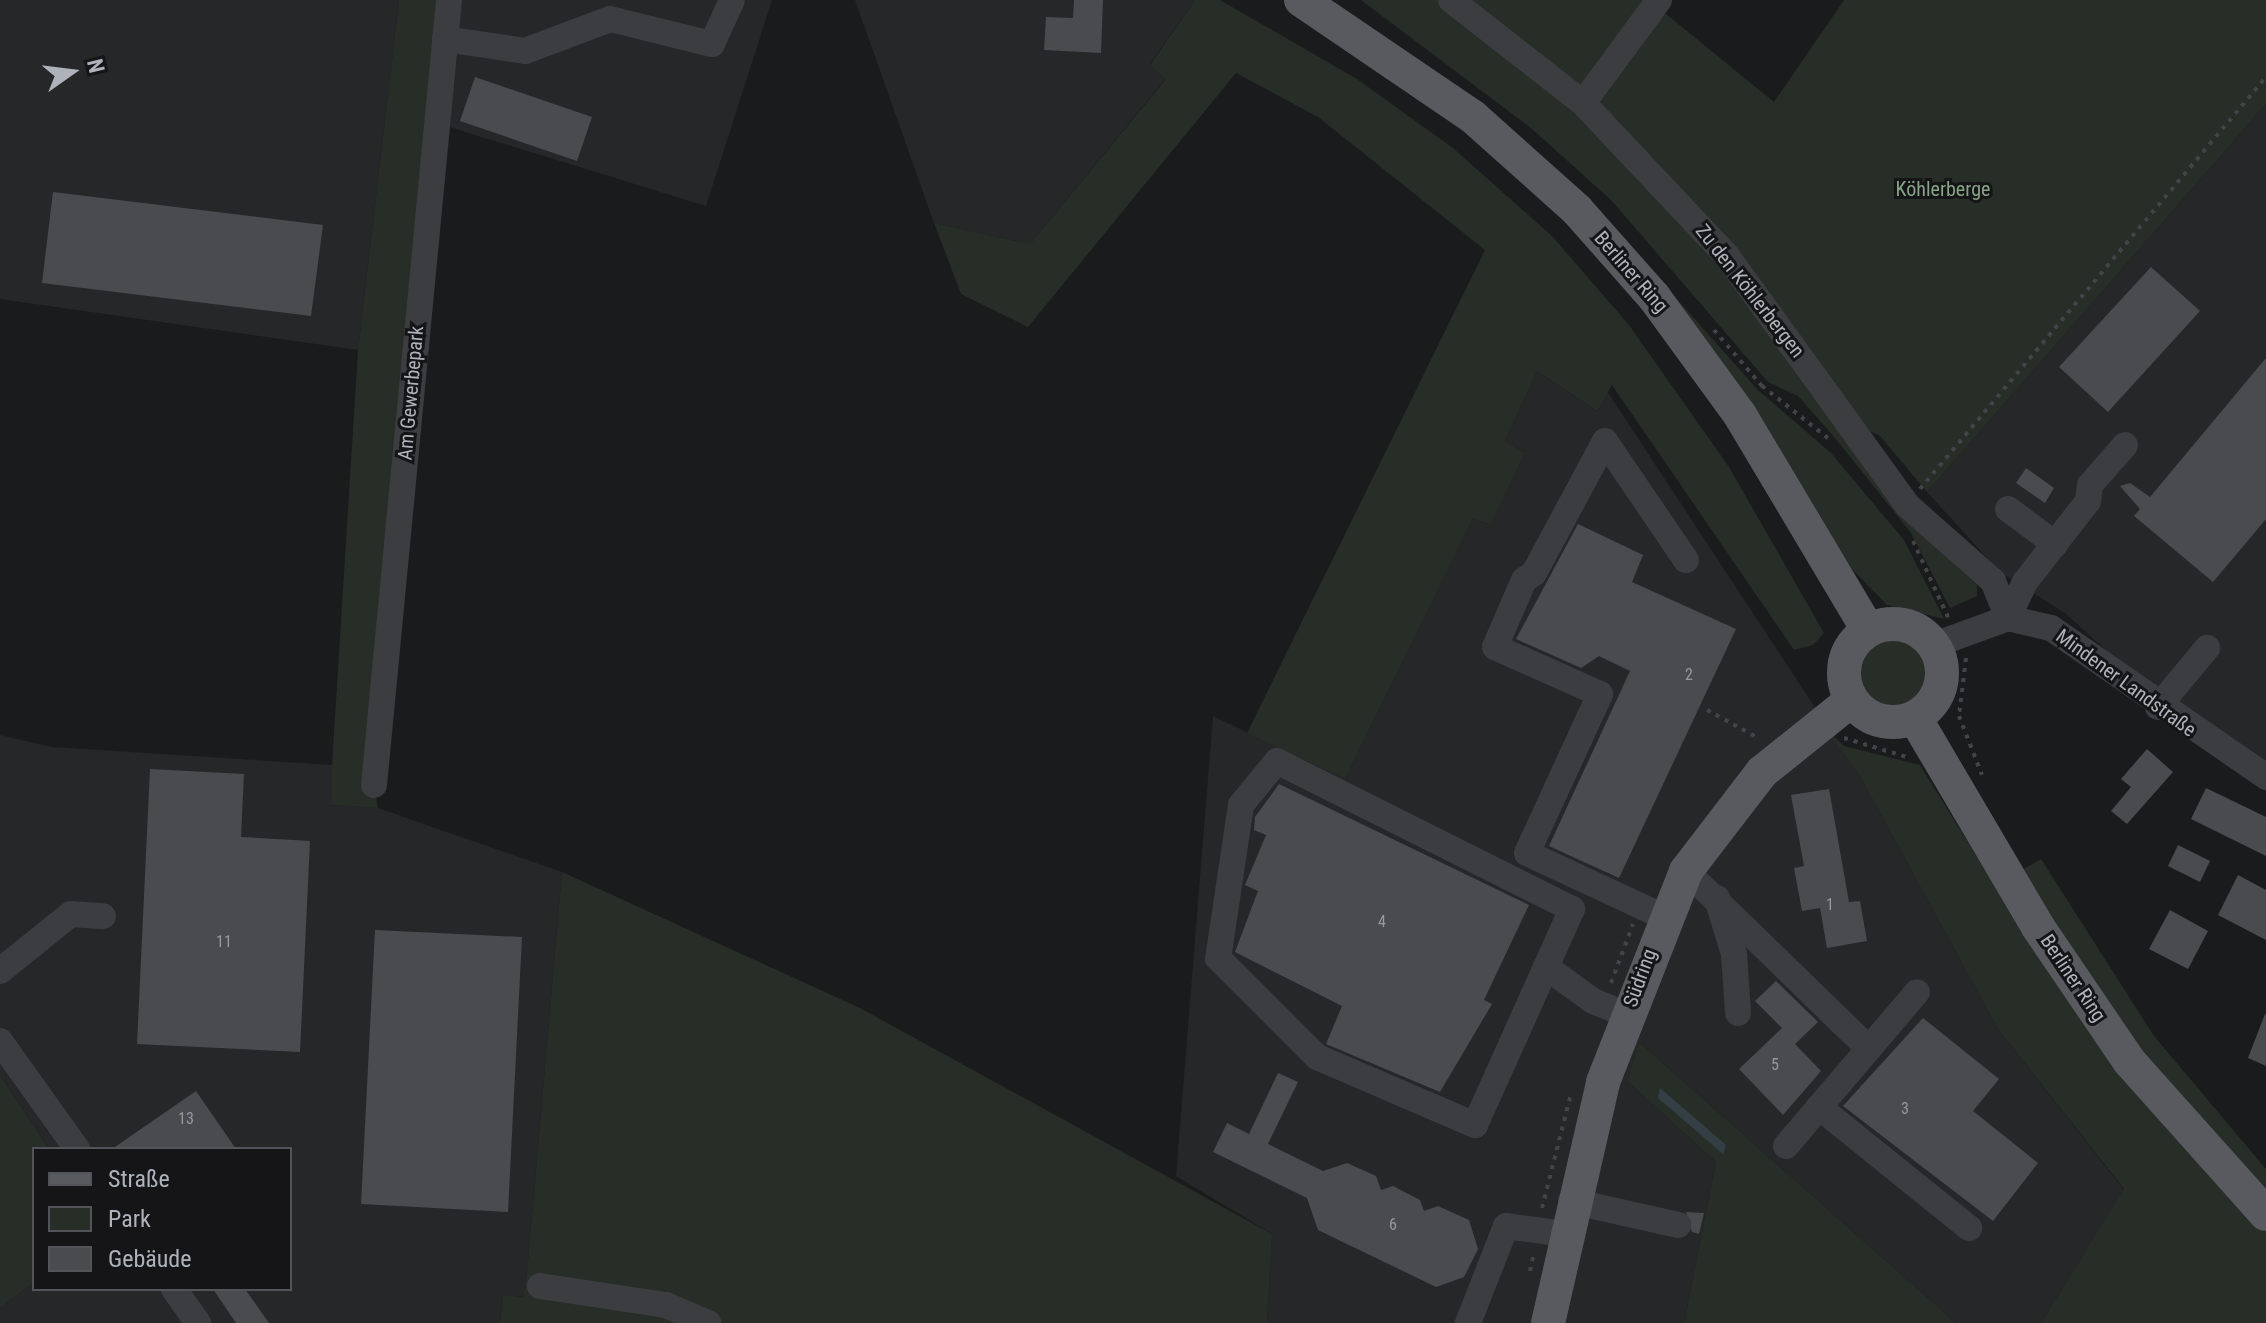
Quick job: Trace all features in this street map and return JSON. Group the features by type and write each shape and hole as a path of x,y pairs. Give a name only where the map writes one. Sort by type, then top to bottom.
{"main road":[{"name":"Berliner Ring","path":"1301,0 1472,116 1577,210 1654,297 1740,415 1868,630"},
{"path":"1904,624 1945,639 1937,731 1880,721 1841,709 1845,662 1868,630 1904,624"},
{"name":"Südring","path":"1548,1323 1571,1201 1626,1014 1664,917 1686,871 1762,772 1841,709"},
{"name":"Berliner Ring","path":"1937,731 2038,927 2129,1061 2266,1214"}],"street":[{"name":"Am Gewerbepark","path":"374,785 449,0"},
{"path":"445,39 525,51 610,19 712,44 732,0"},
{"name":"Zu den Köhlerbergen","path":"1451,0 1583,103 1727,256 1907,505 1993,581 2008,618"},
{"path":"1583,103 1659,0"},
{"path":"1664,917 1527,853 1600,694 1495,647 1524,580 1534,573 1605,441 1686,560"},
{"path":"1945,639 2008,618 2055,544 2125,445"},
{"path":"2008,509 2055,544"},
{"name":"Mindener Landstraße","path":"2008,618 2075,641 2158,707 2266,777"},
{"path":"2158,707 2207,648"},
{"path":"1277,761 1572,909 1546,967 1475,1125 1317,1057 1218,958 1241,805 1277,761"},
{"path":"1686,871 1716,894 1869,1049"},
{"path":"1716,894 1734,954 1738,1013"},
{"path":"0,971 71,914 103,916"},
{"path":"1546,967 1593,1001 1626,1014"},
{"path":"1786,1146 1917,992"},
{"path":"0,1041 76,1147"},
{"path":"1819,1107 1969,1228"},
{"path":"1571,1201 1678,1225"},
{"path":"1468,1323 1506,1226 1564,1234"},
{"path":"540,1286 666,1305 708,1323"},
{"path":"175,1291 198,1323"}],"path":[{"path":"1907,505 2266,77"},
{"path":"1841,709 1846,739 1912,758 1937,731 1958,698 1967,660 1945,639"},
{"path":"1707,710 1760,739"},
{"path":"1937,731 1990,790"}],"shaded area":[{"path":"0,0 399,0 358,350 0,299"},
{"path":"459,0 772,0 706,206 446,126"},
{"path":"855,0 1195,0 1150,64 1166,78 1030,244 934,223"},
{"path":"2266,104 2266,768 2142,683 2065,613 2000,572 1927,492"},
{"path":"1537,371 1597,411 1607,391 1860,776 1998,1029 2124,1190 2041,1323 1956,1323 1639,1042 1627,1081 1716,1162 1684,1323 1267,1323 1272,1234 1176,1176 1213,716 1345,779 1473,517 1489,525 1525,453 1505,441"},
{"path":"0,735 52,747 332,765 332,805 378,808 562,872 527,1272 523,1297 503,1295 500,1323 0,1323 0,1308 32,1284 32,1291 292,1291 292,1147 48,1147 0,1075"},
{"path":"1660,1088 1726,1145 1723,1154 1658,1098"}],"green space":[{"path":"399,0 449,0 374,785 378,808 332,805 332,765 358,350"},
{"path":"1195,0 1220,0 1357,79 1453,148 1552,236 1629,325 1729,467 1824,633 1813,645 1794,650 1612,385 1597,411 1537,371 1505,441 1525,453 1490,525 1473,518 1345,779 1247,733 1485,250 1318,117 1236,73 1028,327 961,294 934,223 1030,244 1166,79 1150,65"},
{"name":"Köhlerberge","path":"1361,0 1649,0 1774,102 1844,0 2266,0 2266,104 1927,492 1880,436 1822,408 1914,527 1977,585 1977,596 1950,608 1911,533 1835,438 1798,396 1768,382 1612,201 1531,128"},
{"path":"1659,279 1758,390 1831,453 1904,540 1944,619 1887,605 1853,570"},
{"path":"1886,637 1900,637 1914,643 1924,653 1930,674 1924,695 1914,705 1900,711 1886,711 1872,705 1862,695 1856,681 1856,667 1862,653 1872,643"},
{"path":"1827,730 1844,746 1920,765 1995,886 2041,859 2154,1036 2266,1169 2266,1323 2041,1323 2124,1189 1998,1029 1860,776"},
{"path":"562,872 860,1008 1272,1234 1267,1323 500,1323 503,1295 523,1297 527,1272"},
{"path":"1639,1042 1956,1323 1684,1323 1716,1162 1627,1081"},
{"path":"0,1075 48,1147 32,1147 32,1284 0,1308"}],"building":[{"path":"1074,0 1103,0 1101,53 1044,50 1046,17 1073,18"},
{"path":"475,77 592,117 577,161 460,121"},
{"path":"53,192 323,225 311,316 42,283"},
{"path":"2151,267 2200,311 2108,412 2059,367"},
{"path":"2266,358 2266,519 2213,582 2134,516 2140,509 2120,486 2130,483 2150,497"},
{"path":"2026,468 2054,488 2045,503 2016,483"},
{"path":"1578,524 1643,555 1632,582 1736,629 1619,878 1549,846 1630,671 1599,656 1581,668 1516,639"},
{"path":"2147,749 2173,772 2127,824 2111,811 2131,787 2121,779"},
{"path":"150,769 244,774 241,837 310,841 300,1052 137,1044"},
{"path":"1279,784 1529,905 1484,1000 1492,1004 1440,1092 1326,1044 1342,1006 1235,952 1258,891 1245,885 1266,835 1254,830 1255,817"},
{"path":"2206,788 2266,817 2266,856 2191,819"},
{"path":"1829,789 1849,902 1860,901 1867,941 1827,948 1820,908 1802,911 1794,868 1804,866 1791,795"},
{"path":"2178,845 2210,861 2200,882 2168,866"},
{"path":"2238,875 2266,890 2266,940 2218,915"},
{"path":"2170,910 2208,931 2188,969 2149,949"},
{"path":"375,930 522,937 508,1212 361,1204"},
{"path":"1776,981 1818,1022 1795,1044 1821,1071 1783,1115 1739,1069 1782,1028 1755,1001"},
{"path":"2266,1014 2266,1066 2248,1058"},
{"path":"1923,1018 1999,1079 1973,1111 2038,1163 1993,1221 1843,1106"},
{"path":"1278,1073 1298,1082 1268,1144 1323,1171 1347,1163 1376,1176 1381,1190 1393,1186 1420,1200 1424,1211 1438,1206 1469,1220 1478,1249 1464,1277 1436,1287 1318,1230 1307,1198 1213,1152 1227,1123 1249,1134"},
{"path":"196,1091 235,1147 115,1147"},
{"path":"1686,1212 1704,1213 1699,1234 1692,1232"},
{"path":"214,1291 246,1291 269,1323 236,1323"}]}
